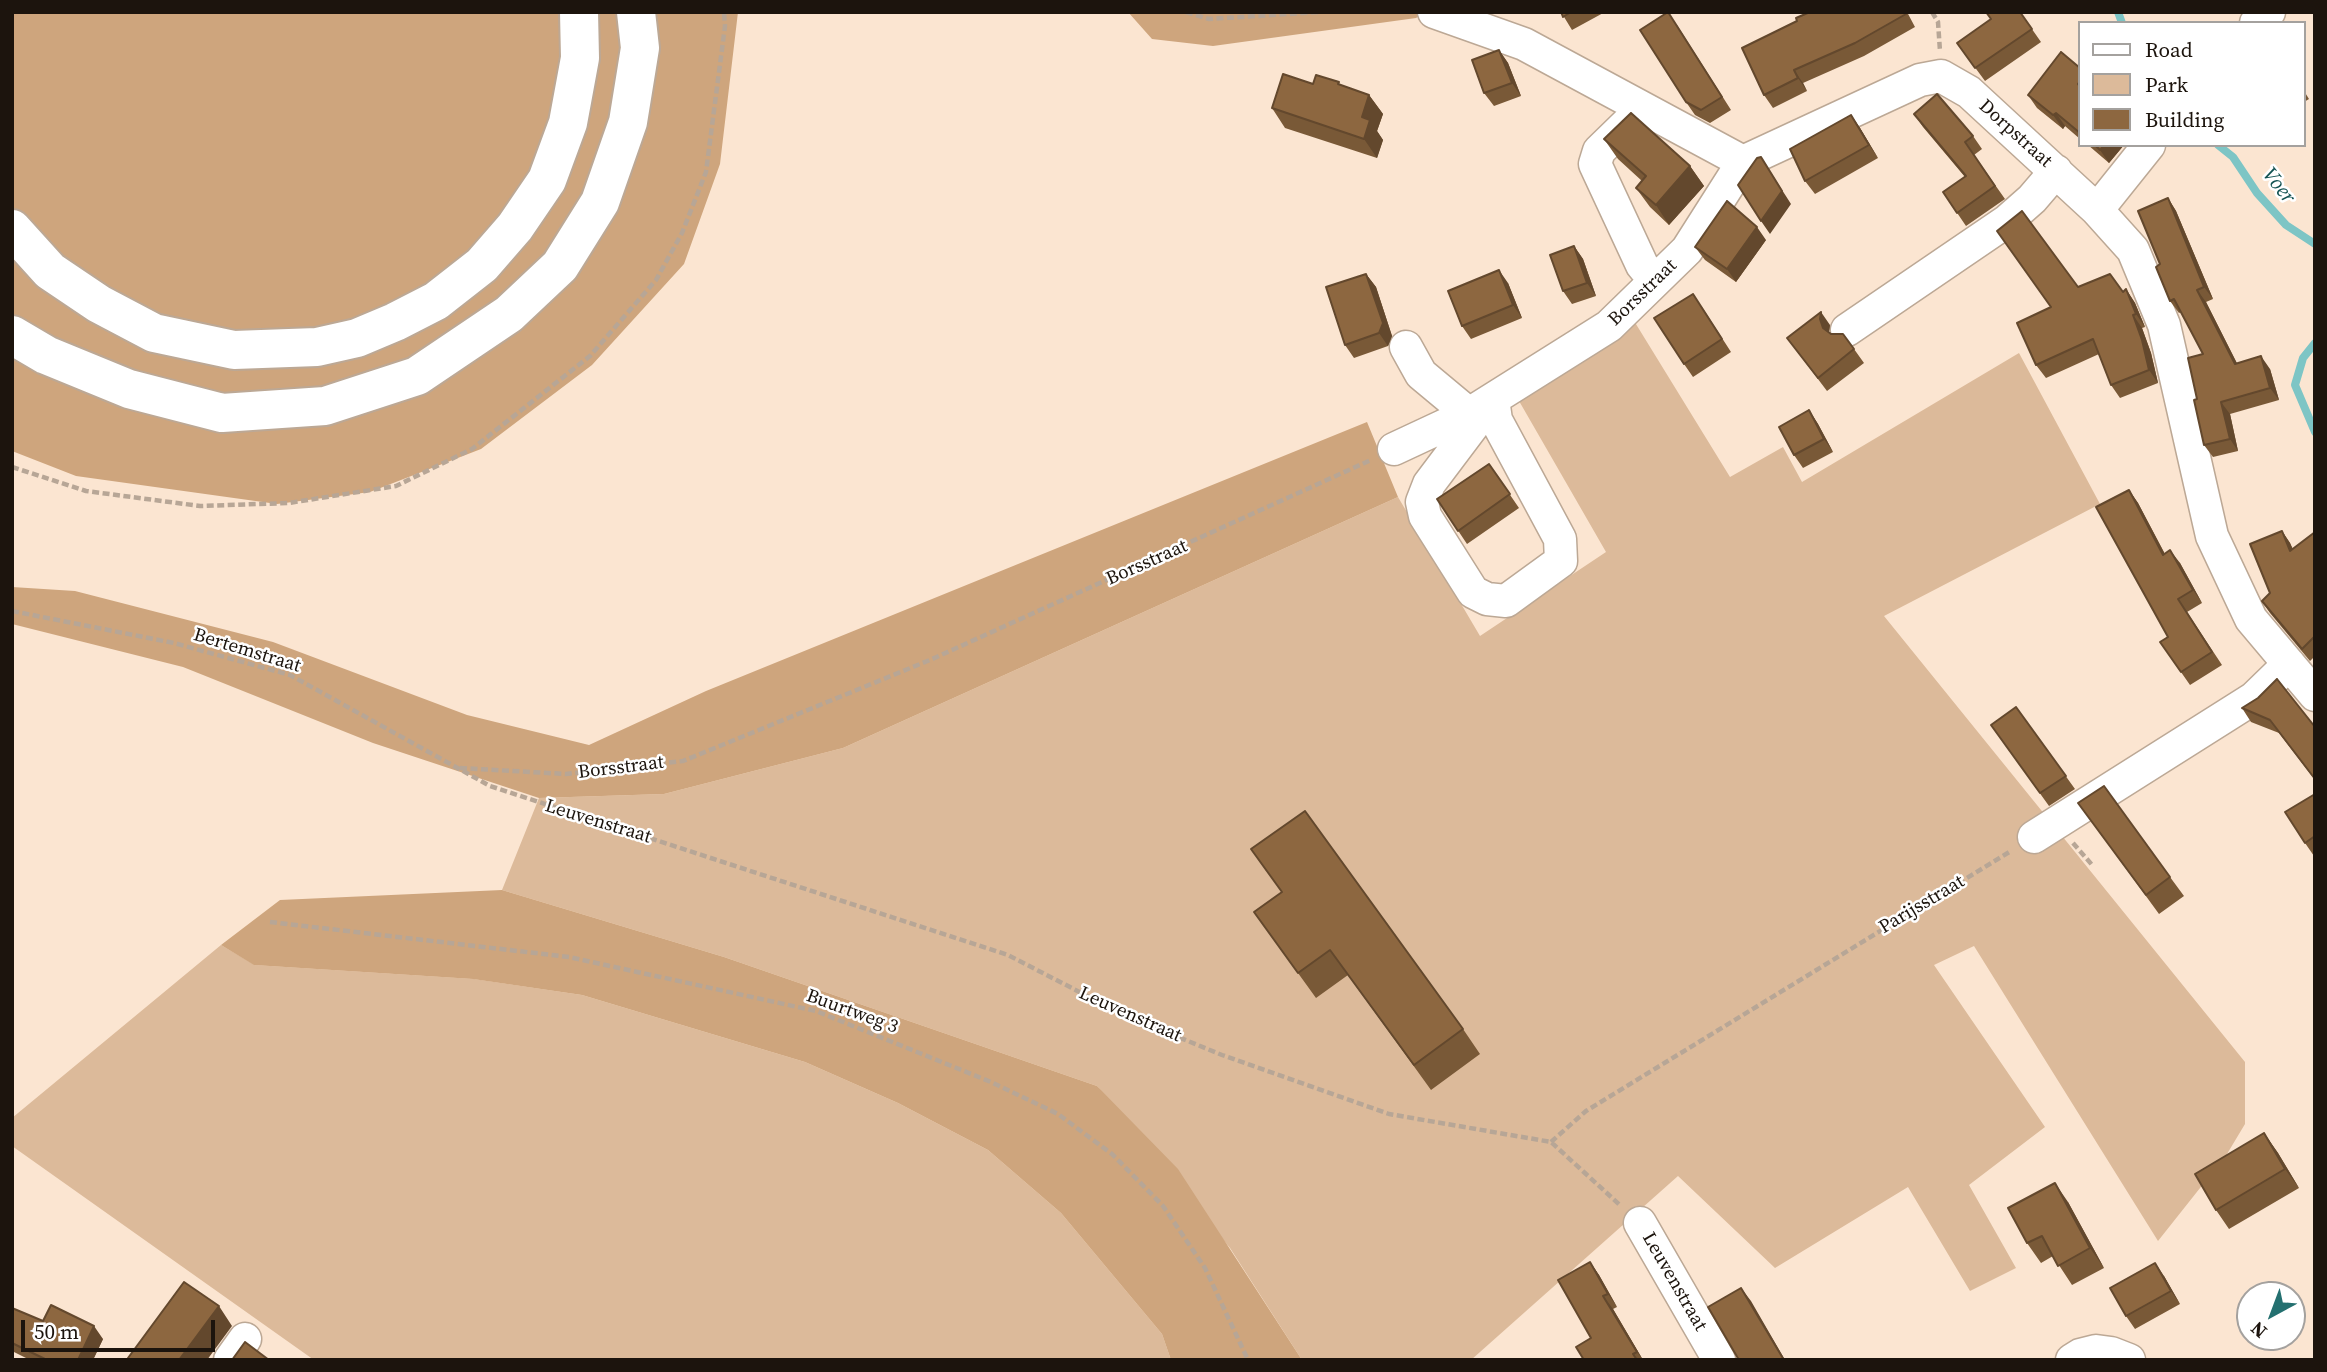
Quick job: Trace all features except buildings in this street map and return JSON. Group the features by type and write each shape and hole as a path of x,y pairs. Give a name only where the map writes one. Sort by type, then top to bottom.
{"highway":[{"path":"12,229 50,271 99,304 154,333 234,351 317,347 357,338 436,301 482,265 515,227 547,180 568,122 580,58 579,12"},
{"path":"12,335 46,355 129,389 222,412 325,406 417,376 509,314 560,265 600,202 628,122 640,48 636,12"}],"street":[{"path":"1434,12 1524,44 1743,162 1920,80 1941,76"},
{"name":"Dorpstraat","path":"1941,76 1969,92 2097,210 2133,250 2164,325 2212,536 2251,619 2315,695"},
{"path":"1643,108 1599,151 1595,164 1642,265 1655,281"},
{"path":"2097,210 2147,147"},
{"name":"Borsstraat","path":"1394,449 1481,406 1609,326 1687,250 1743,162"},
{"path":"1847,330 2007,221 2032,199 2056,171"},
{"path":"1406,347 1421,374 1481,406 1496,420 1560,539 1561,561 1506,601 1487,599 1474,593 1426,516 1422,502 1429,484 1481,406"},
{"path":"2034,836 2254,698 2288,664"},
{"name":"Leuvenstraat","path":"1640,1223 1719,1360"},
{"path":"2072,1360 2096,1351 2129,1360"}],"path":[{"path":"1186,12 1209,19 1320,12"},
{"path":"1932,12 1938,22 1941,76"},
{"name":"Borsstraat","path":"456,768 566,774 683,761 930,660 1394,449"},
{"name":"Bertemstraat","path":"12,611 174,643 290,675 456,768"},
{"name":"Leuvenstraat","path":"456,768 490,786 537,803 1008,955 1122,1014 1223,1055 1389,1114 1551,1142 1640,1223"},
{"name":"Parijsstraat","path":"1551,1142 1586,1111 2034,836"},
{"name":"Buurtweg 3","path":"270,922 569,957 816,1011 991,1082 1058,1114 1112,1154 1163,1206 1205,1268 1248,1360"}],"green space":[{"path":"1631,316 1730,477 1783,447 1802,482 2019,353 2100,504 1884,616 2245,1062 2245,1124 2227,1154 2158,1241 1974,946 1934,965 2045,1127 1969,1185 2016,1268 1970,1291 1908,1187 1775,1268 1678,1176 1471,1360 1302,1360 1230,1248 1097,1086 724,957 502,890 539,798 664,794 843,748 1398,497 1480,636 1606,552 1515,394"},
{"path":"221,945 255,965 474,979 582,995 805,1062 898,1103 988,1150 1061,1213 1162,1334 1171,1360 314,1360 12,1146 12,1118"}],"shaded area":[{"path":"12,12 738,12 720,164 684,264 592,365 481,449 370,492 277,504 76,476 12,451"},
{"path":"1128,12 1426,12 1416,18 1213,46 1152,39"},
{"path":"1367,422 1398,497 843,748 664,794 539,798 373,743 183,667 12,624 12,587 75,591 273,642 467,715 589,745 706,691"},
{"path":"502,890 724,957 1097,1086 1178,1169 1302,1360 1171,1360 1162,1334 1061,1213 988,1150 898,1103 805,1062 582,995 473,979 254,965 221,945 280,900"}],"waterway":[{"name":"Voer","path":"2118,12 2121,21"},
{"name":"Voer","path":"2220,147 2233,157 2257,193 2286,225 2315,244"},
{"name":"Voer","path":"2315,343 2303,358 2295,385 2315,432"}]}
